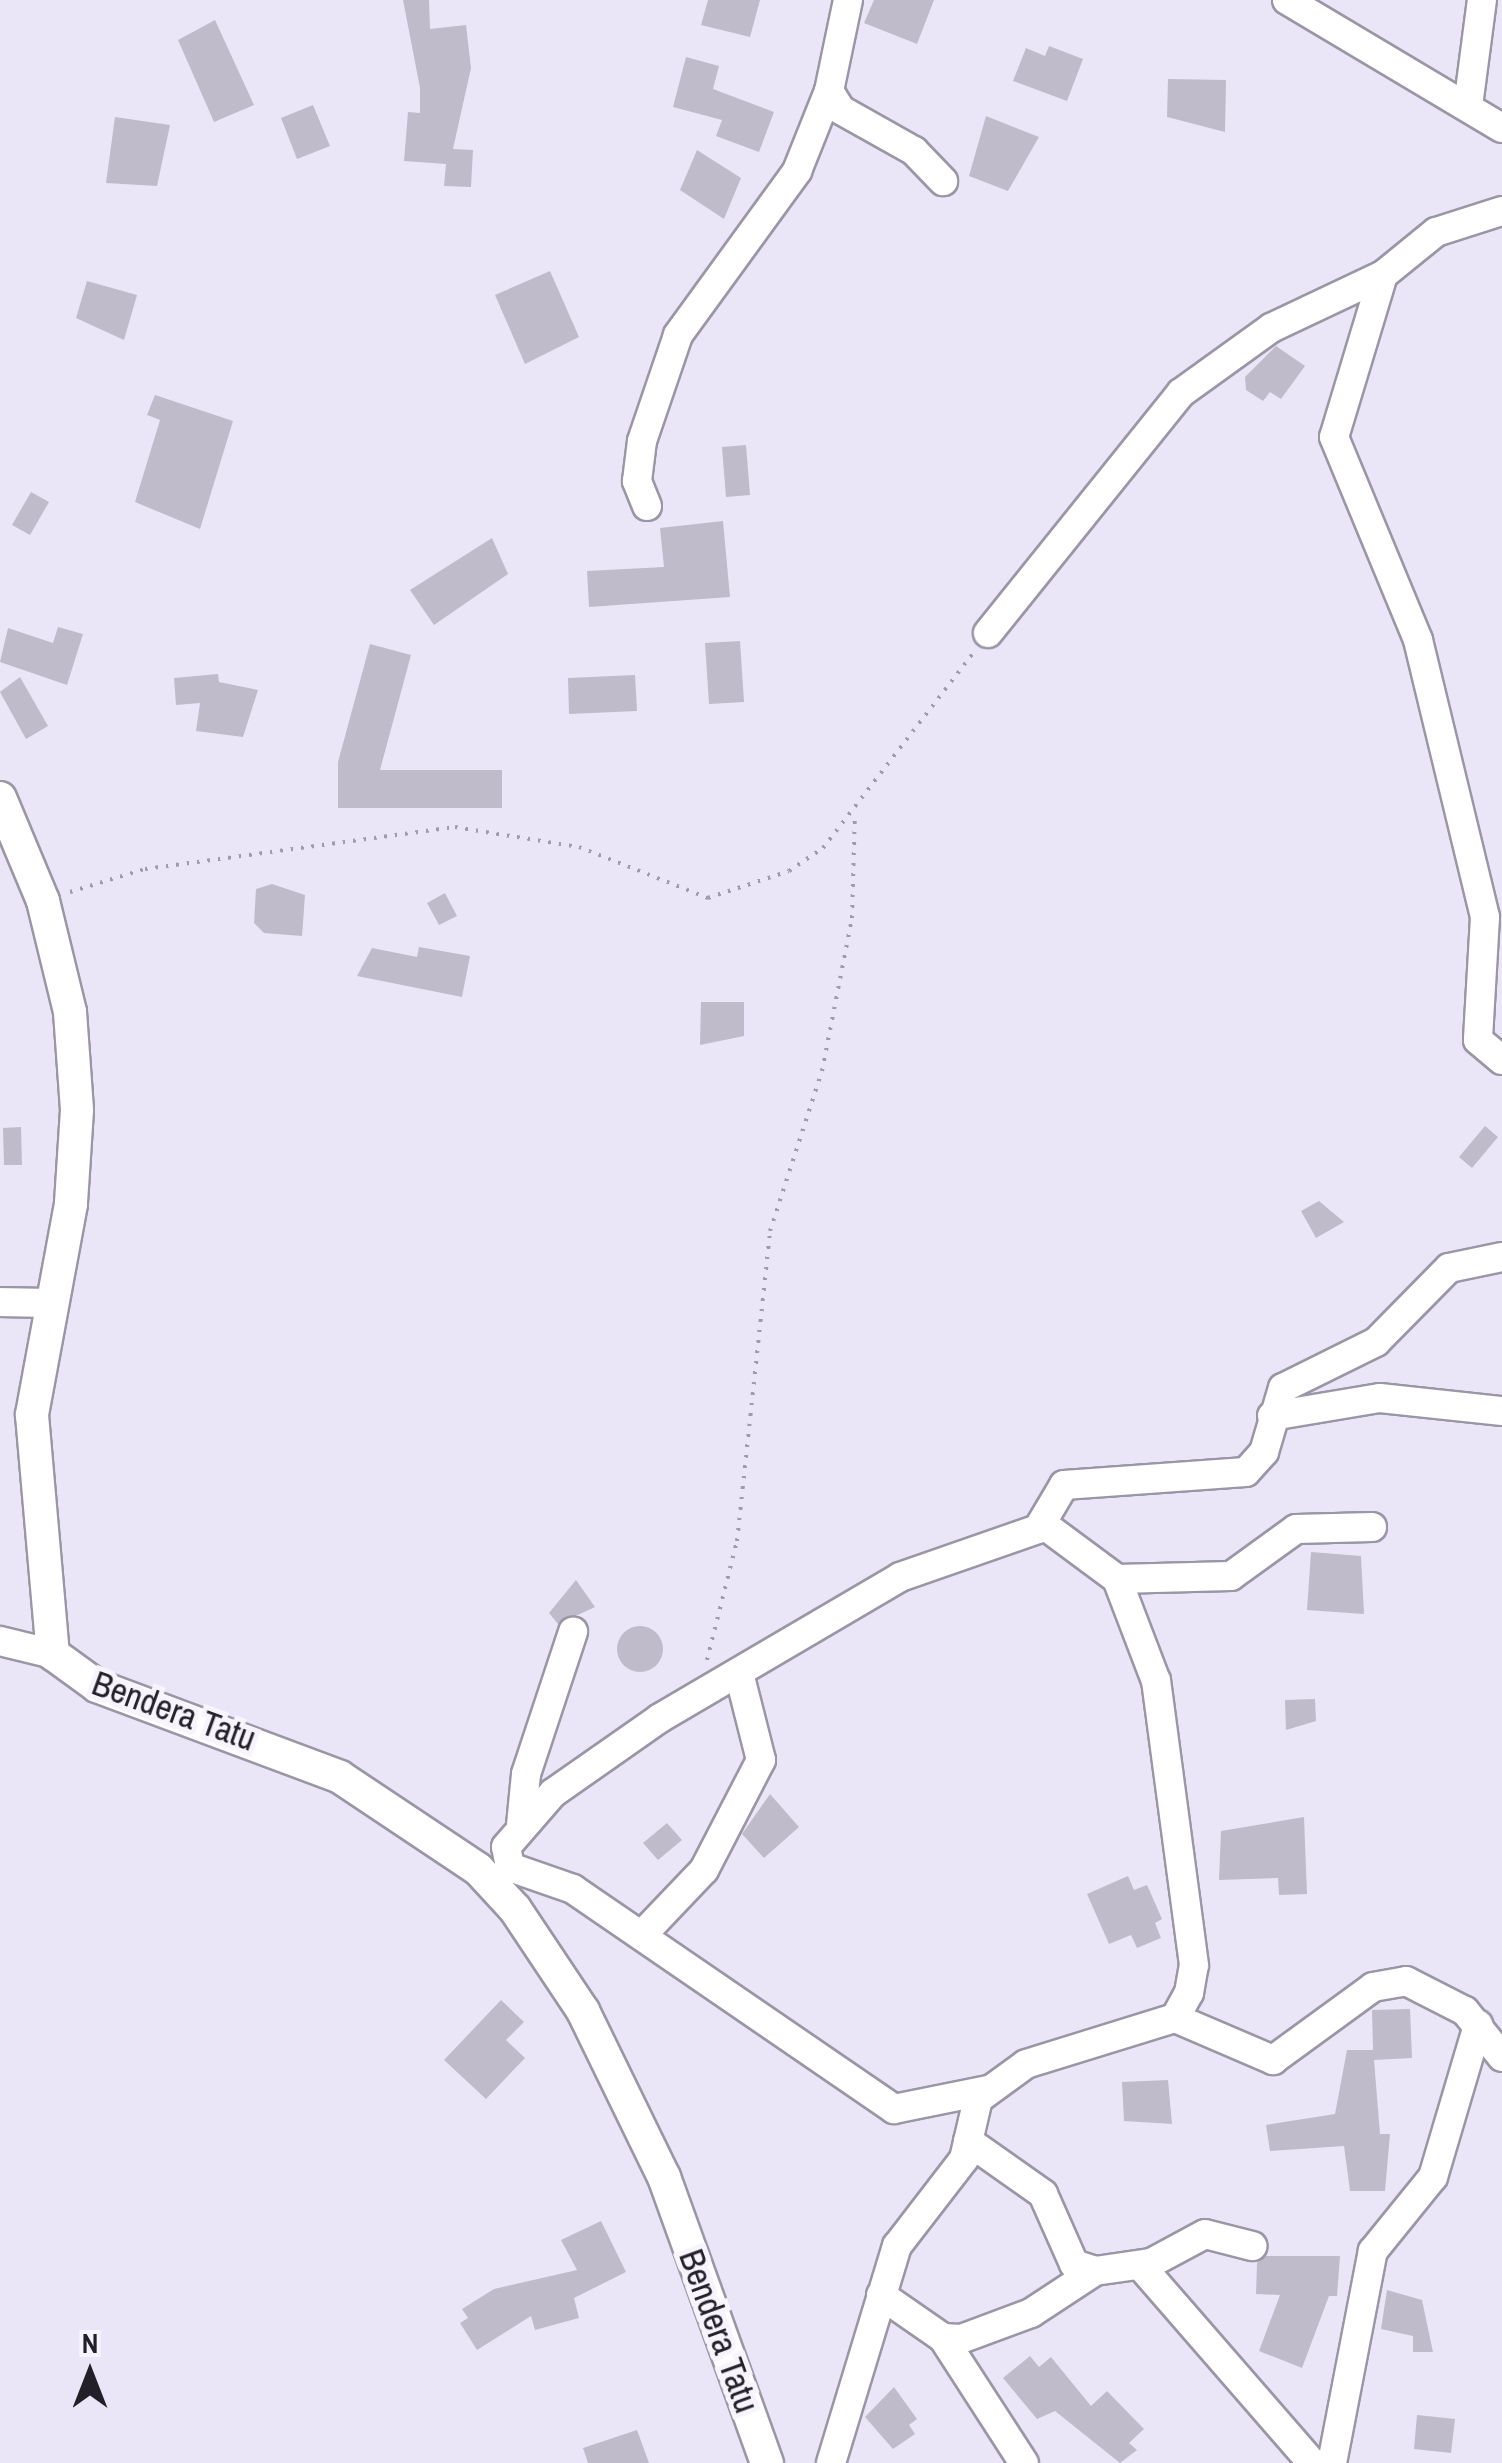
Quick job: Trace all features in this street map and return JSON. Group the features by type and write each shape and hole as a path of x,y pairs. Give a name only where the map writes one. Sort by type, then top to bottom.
{"main road":[{"name":"Bendera Tatu","path":"0,798 43,901 70,1012 77,1110 71,1204 49,1303 32,1414 54,1654 97,1686 340,1777 478,1869 515,1909 583,2011 664,2177 767,2463"}],"street":[{"path":"646,506 637,481 642,441 690,307 761,230 829,91 848,0"},
{"path":"1287,0 1502,128"},
{"path":"1468,106 1482,0"},
{"path":"829,91 842,110 914,152 943,181"},
{"path":"988,633 1181,394 1271,328 1383,275 1457,220 1502,211"},
{"path":"1383,275 1350,360 1334,437 1418,640 1485,917 1478,1040 1502,1060"},
{"path":"1502,1257 1449,1268 1376,1342 1282,1388 1264,1452 1246,1472 1076,1481 1058,1492 1043,1524 900,1577 682,1704 521,1825 506,1846 510,1866 573,1889 894,2108 988,2090 1026,2064 1175,2018 1273,2060 1388,1980 1433,1988 1478,2025 1502,2057"},
{"path":"0,1302 49,1303"},
{"path":"1272,1416 1380,1398 1502,1410"},
{"path":"1043,1524 1117,1579 1156,1681 1175,1780 1194,1965 1175,2018"},
{"path":"1117,1579 1230,1576 1296,1529 1372,1527"},
{"path":"521,1825 526,1774 573,1632"},
{"path":"0,1641 54,1654"},
{"path":"642,1935 704,1870 761,1760 740,1672"},
{"path":"1332,2463 1373,2251 1433,2177 1478,2025"},
{"path":"831,2463 881,2295 912,2219 968,2141 988,2090"},
{"path":"968,2141 1043,2194 1066,2257 1096,2271"},
{"path":"943,2338 986,2334 1096,2271 1140,2265 1205,2234 1252,2246"},
{"path":"1140,2265 1312,2463"},
{"path":"881,2295 943,2338 1024,2463"}],"path":[{"path":"43,901 145,869 456,826 579,847 708,898 789,871 855,813 988,633"},
{"path":"682,1704 716,1640 737,1541 770,1231 822,1071 852,918 855,813"}],"building":[{"path":"403,0 429,0 430,29 466,25 471,68 453,149 473,150 471,187 444,186 446,164 404,161 408,112 420,113 420,88"},
{"path":"708,0 760,0 750,37 701,25"},
{"path":"874,0 934,0 917,44 864,23"},
{"path":"215,20 254,105 214,122 178,40"},
{"path":"1049,46 1083,59 1067,101 1013,81 1026,48 1045,56"},
{"path":"686,57 719,66 713,89 774,112 759,152 716,136 722,120 673,107"},
{"path":"1168,79 1226,80 1225,132 1167,117"},
{"path":"313,105 330,146 297,159 281,118"},
{"path":"986,116 1039,137 1008,191 969,176"},
{"path":"115,117 170,125 157,186 106,183"},
{"path":"697,150 741,178 724,219 680,190"},
{"path":"550,271 579,337 525,364 495,295"},
{"path":"87,281 137,295 124,340 76,318"},
{"path":"1276,346 1305,366 1281,399 1270,392 1263,401 1246,390 1245,377"},
{"path":"155,395 233,421 200,529 135,502 160,420 147,415"},
{"path":"746,445 750,495 726,497 722,447"},
{"path":"31,492 49,502 30,535 12,525"},
{"path":"723,521 730,597 589,607 587,571 664,567 660,528"},
{"path":"492,538 508,574 434,625 410,590"},
{"path":"58,627 83,634 67,685 0,662 8,628 53,643"},
{"path":"740,641 744,702 709,704 705,643"},
{"path":"370,644 411,655 380,770 502,770 502,808 338,808 338,762"},
{"path":"218,674 219,682 258,690 243,737 196,731 200,703 176,705 174,678"},
{"path":"635,675 637,711 569,714 568,678"},
{"path":"20,677 48,726 26,739 0,692"},
{"path":"272,884 305,895 302,936 264,933 254,923 256,889"},
{"path":"445,893 457,916 439,925 427,903"},
{"path":"419,947 470,956 462,997 357,976 372,948 417,957"},
{"path":"701,1002 744,1002 744,1036 700,1045"},
{"path":"1485,1126 1498,1137 1472,1168 1459,1157"},
{"path":"21,1127 22,1165 4,1165 3,1128"},
{"path":"1319,1201 1344,1222 1316,1238 1301,1211"},
{"path":"1311,1552 1361,1556 1364,1614 1307,1610"},
{"path":"576,1580 595,1607 558,1624 549,1613"},
{"path":"640,1626 656,1633 663,1649 656,1665 640,1672 624,1665 617,1649 624,1633"},
{"path":"1315,1699 1316,1721 1286,1730 1285,1700"},
{"path":"770,1794 799,1827 764,1858 742,1834"},
{"path":"1304,1817 1307,1894 1279,1895 1278,1878 1219,1880 1221,1831"},
{"path":"667,1823 682,1840 658,1860 643,1843"},
{"path":"1128,1876 1134,1890 1147,1885 1162,1919 1155,1923 1161,1938 1137,1948 1131,1935 1109,1944 1087,1894"},
{"path":"501,2000 524,2022 506,2040 525,2058 486,2099 444,2060"},
{"path":"1410,2009 1412,2058 1374,2060 1380,2134 1390,2134 1385,2191 1350,2191 1344,2146 1270,2151 1266,2125 1335,2114 1347,2050 1373,2050 1372,2010"},
{"path":"1168,2080 1172,2124 1124,2121 1122,2082"},
{"path":"601,2221 626,2272 574,2298 579,2318 535,2330 531,2316 477,2350 460,2323 468,2318 462,2309 494,2289 577,2270 561,2240"},
{"path":"1266,2256 1340,2256 1337,2296 1329,2296 1302,2368 1259,2351 1280,2295 1256,2294 1257,2263"},
{"path":"1387,2290 1422,2300 1433,2352 1413,2352 1413,2336 1381,2329"},
{"path":"1030,2356 1039,2367 1051,2357 1091,2406 1107,2391 1144,2429 1129,2443 1137,2450 1120,2463 1055,2411 1037,2419 1003,2378"},
{"path":"894,2387 917,2419 909,2425 915,2434 893,2449 865,2417"},
{"path":"1417,2415 1455,2419 1451,2453 1414,2449"},
{"path":"637,2430 649,2463 588,2463 583,2448"}]}
